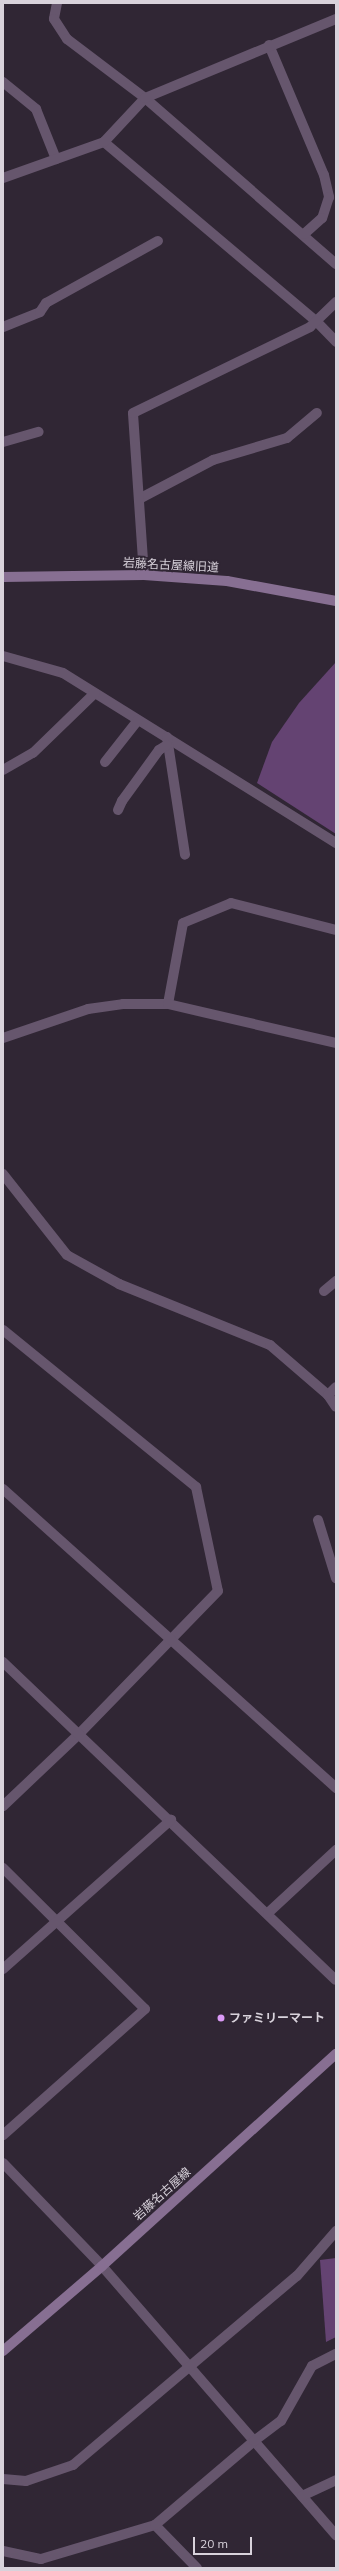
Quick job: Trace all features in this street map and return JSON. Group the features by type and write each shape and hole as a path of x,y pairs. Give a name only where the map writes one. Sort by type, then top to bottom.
{"main road":[{"name":"岩藤名古屋線旧道","path":"3,577 144,574 227,581 336,601"},
{"name":"岩藤名古屋線","path":"3,2351 102,2266 336,2054"}],"street":[{"path":"57,3 54,20 67,38 144,98 304,234 336,264"},
{"path":"3,178 104,142 144,98 269,45 336,19"},
{"path":"269,45 324,175 329,197 322,218 304,234"},
{"path":"3,82 36,109 56,159"},
{"path":"104,142 316,321 336,342"},
{"path":"3,327 40,312 46,303 158,241"},
{"path":"144,574 133,413 310,327 336,302"},
{"path":"139,499 212,460 287,438 317,413"},
{"path":"3,442 39,432"},
{"path":"3,656 63,673 138,720 167,741 336,843"},
{"path":"3,770 33,753 95,693"},
{"path":"105,762 138,720"},
{"path":"118,810 167,741"},
{"path":"167,741 185,855"},
{"path":"168,1004 183,923 231,903 336,930"},
{"path":"3,1038 88,1009 123,1004 168,1004 336,1043"},
{"path":"3,1174 67,1255 119,1284 270,1345 328,1395 336,1407"},
{"path":"324,1291 336,1281"},
{"path":"3,1330 196,1487 218,1592 170,1639 79,1734 3,1806"},
{"path":"328,1395 336,1387"},
{"path":"3,1489 336,1788"},
{"path":"318,1520 336,1578"},
{"path":"3,1662 171,1820 336,1980"},
{"path":"3,1969 55,1921 171,1820"},
{"path":"268,1913 336,1850"},
{"path":"3,1868 145,2009 3,2135"},
{"path":"3,2162 102,2266 336,2535"},
{"path":"3,2479 26,2481 73,2465 191,2368 297,2276 336,2231"},
{"path":"3,2551 41,2559 155,2525 254,2441 281,2422 312,2366 336,2354"},
{"path":"302,2496 336,2480"},
{"path":"155,2525 197,2568"}],"shaded area":[{"path":"336,662 336,834 257,783 272,742 299,703"},
{"path":"336,2258 336,2337 326,2342 320,2260"}],"place":[{"name":"ファミリーマート","path":"221,2018"}]}
